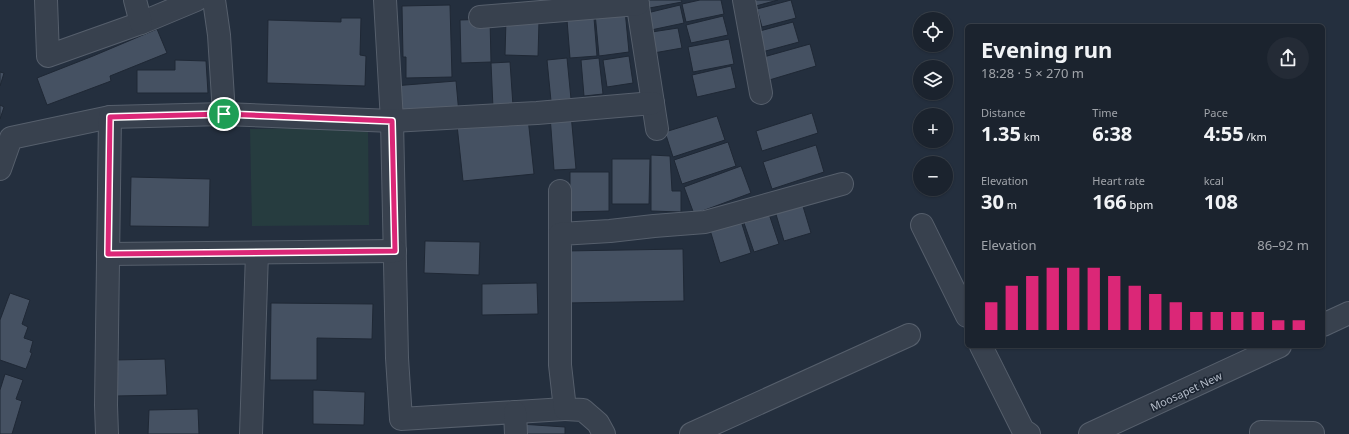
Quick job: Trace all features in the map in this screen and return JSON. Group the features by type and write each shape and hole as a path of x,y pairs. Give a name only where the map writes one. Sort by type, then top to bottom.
{"street":[{"path":"135,0 141,23"},
{"path":"43,1 48,56 141,23 196,0"},
{"path":"214,0 219,35 224,114"},
{"path":"385,0 392,121 397,358 402,426 515,412 565,409 582,410 598,423 604,434"},
{"path":"744,0 761,93"},
{"path":"480,17 638,2 657,129"},
{"path":"0,169 5,136 110,117 224,114 392,121 537,113 653,103"},
{"path":"107,434 106,405 110,117"},
{"path":"560,234 610,232 654,226 705,222 842,184"},
{"path":"560,191 560,365 565,409"},
{"path":"922,225 965,312"},
{"path":"108,254 395,251"},
{"path":"251,434 257,253"},
{"path":"1325,324 1349,313"},
{"path":"691,434 909,335"},
{"path":"983,348 1023,430 1029,434"},
{"name":"Moosapet New","path":"1090,434 1276,348"},
{"path":"515,412 516,434"},
{"path":"1261,432 1316,434"}],"green space":[{"path":"368,127 369,225 252,226 250,129"}],"building":[{"path":"643,0 681,0 682,2 644,9"},
{"path":"700,0 721,0 724,14 686,22 682,4"},
{"path":"750,0 778,0 752,7"},
{"path":"791,0 796,18 762,27 757,9"},
{"path":"450,5 452,77 406,78 406,57 403,57 402,6"},
{"path":"680,5 684,23 651,30 647,13"},
{"path":"625,10 629,52 599,56 595,13"},
{"path":"723,16 728,35 691,43 686,25"},
{"path":"341,18 361,18 360,55 366,56 365,86 267,83 268,20 341,22"},
{"path":"594,18 597,56 570,58 567,20"},
{"path":"490,19 491,62 461,63 460,20"},
{"path":"506,20 539,21 538,56 505,55"},
{"path":"793,22 799,42 762,52 756,32"},
{"path":"678,28 682,48 648,54 645,33"},
{"path":"157,29 167,53 110,76 111,81 47,105 37,78"},
{"path":"729,39 734,64 693,72 688,47"},
{"path":"810,44 816,66 766,81 760,58"},
{"path":"629,56 633,83 607,87 603,60"},
{"path":"567,58 571,99 551,101 547,60"},
{"path":"599,58 603,94 584,96 581,60"},
{"path":"175,60 206,61 208,93 137,93 137,70 175,70"},
{"path":"510,62 513,106 493,108 491,63"},
{"path":"731,66 736,88 697,97 692,75"},
{"path":"0,72 4,73 0,86"},
{"path":"456,81 459,114 396,119 393,86"},
{"path":"0,105 4,107 0,119"},
{"path":"812,113 818,133 762,151 756,131"},
{"path":"571,114 576,169 554,170 550,115"},
{"path":"717,116 725,140 673,157 665,132"},
{"path":"528,118 534,174 463,181 457,125"},
{"path":"728,142 736,166 682,184 674,160"},
{"path":"816,145 824,172 772,189 763,162"},
{"path":"651,155 670,156 672,191 681,191 681,212 651,211"},
{"path":"612,159 650,159 649,204 612,204"},
{"path":"741,166 751,193 694,214 684,187"},
{"path":"570,172 609,172 609,211 570,212"},
{"path":"131,177 210,179 209,227 130,226"},
{"path":"802,203 811,233 784,241 775,211"},
{"path":"769,214 779,244 754,252 744,223"},
{"path":"741,221 751,253 720,263 710,230"},
{"path":"425,241 480,242 479,275 424,273"},
{"path":"683,249 684,301 566,303 565,251"},
{"path":"537,283 538,314 482,315 482,284"},
{"path":"10,293 30,300 22,324 28,327 24,338 33,341 30,352 32,353 26,369 0,360 0,320"},
{"path":"271,303 373,304 372,339 317,338 317,380 270,380"},
{"path":"165,359 167,395 115,396 114,360"},
{"path":"5,374 23,380 16,399 22,401 12,434 0,434 0,390"},
{"path":"313,390 365,392 364,425 313,424"},
{"path":"198,409 199,434 148,434 149,410"},
{"path":"520,424 565,427 565,434 519,434"}],"route":[{"path":"224,114 392,121 395,251 108,254 110,117 224,114"}]}
